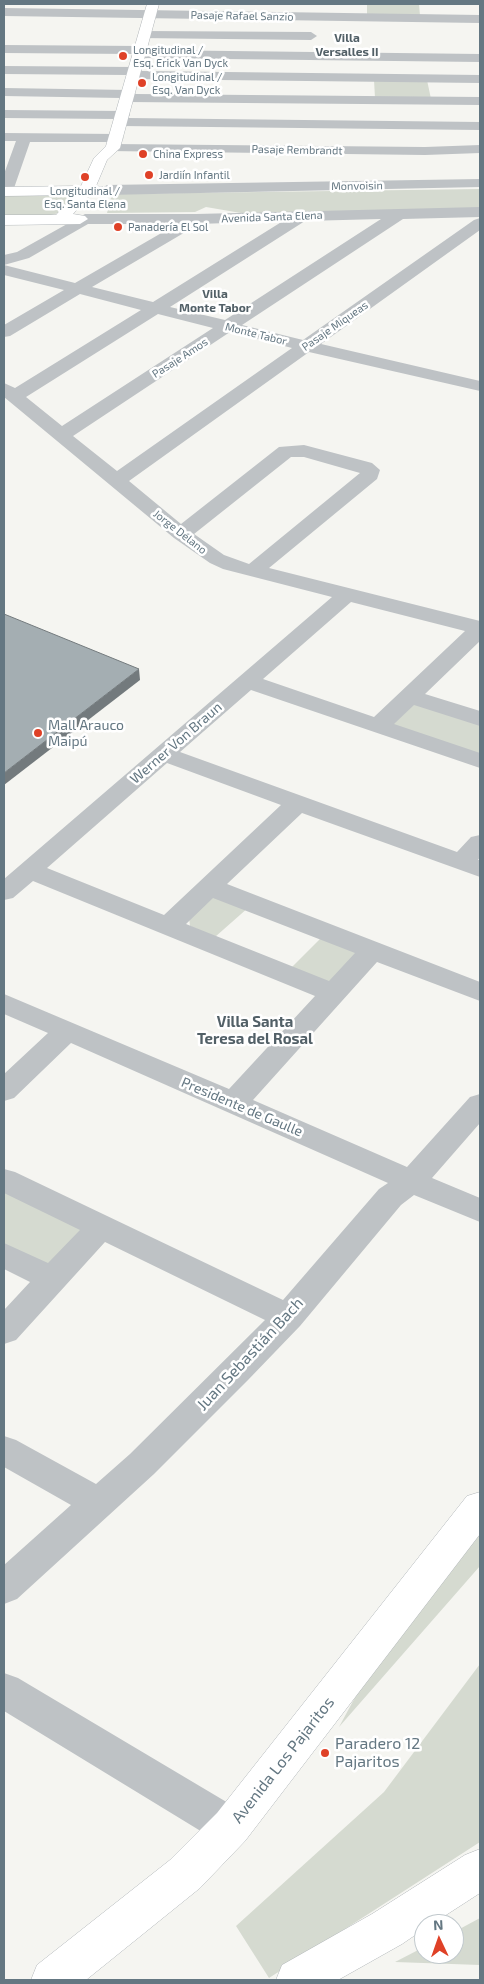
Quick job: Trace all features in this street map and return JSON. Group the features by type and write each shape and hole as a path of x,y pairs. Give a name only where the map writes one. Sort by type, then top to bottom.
{"main road":[{"path":"85,218 111,178 115,143 151,9"},
{"path":"61,219 86,190 99,161 115,143"},
{"path":"4,191 86,190 111,178"},
{"name":"Avenida Santa Elena","path":"4,220 85,218"},
{"name":"Avenida Los Pajaritos","path":"52,1980 185,1874 230,1828 480,1507"},
{"path":"297,1980 387,1928 480,1869"}],"street":[{"path":"427,4 430,23"},
{"name":"Pasaje Rafael Sanzio","path":"4,12 151,9 430,23 480,19"},
{"path":"130,32 325,36"},
{"path":"4,49 140,52 434,52 480,58"},
{"path":"434,52 450,184"},
{"path":"4,70 480,79"},
{"path":"4,92 128,96 480,101"},
{"path":"4,114 480,126"},
{"name":"Pasaje Rembrandt","path":"4,137 115,143 446,150 480,149"},
{"path":"4,191 25,138"},
{"path":"111,178 190,188 233,188"},
{"name":"Monvoisin","path":"233,188 480,184"},
{"path":"190,188 233,214 287,216"},
{"path":"163,218 205,215 216,203 221,191 233,188"},
{"name":"Avenida Santa Elena","path":"85,218 196,219 480,212"},
{"name":"Pasaje Amos","path":"60,436 399,214"},
{"path":"9,392 154,308 304,215"},
{"path":"4,263 23,255 85,218"},
{"path":"4,263 8,252 61,219"},
{"path":"4,332 196,219"},
{"name":"Pasaje Miqueas","path":"116,481 480,223"},
{"name":"Monte Tabor","path":"4,263 77,289 306,346 480,386"},
{"name":"Jorge Délano","path":"9,392 181,534 217,559 480,629"},
{"path":"181,534 282,453 292,450 304,451 370,470 370,474 253,570"},
{"name":"Werner Von Braun","path":"4,892 348,594"},
{"path":"378,726 480,629"},
{"path":"247,681 480,762"},
{"path":"410,696 480,719"},
{"path":"163,754 471,865 480,842"},
{"path":"168,926 298,803"},
{"path":"29,870 334,993"},
{"path":"210,887 480,992"},
{"path":"233,1103 373,950"},
{"name":"Presidente de Gaulle","path":"4,1003 480,1210"},
{"path":"4,1091 67,1031"},
{"name":"Juan Sebastián Bach","path":"4,1588 183,1424 288,1317 390,1197 412,1181 480,1104"},
{"path":"4,1180 288,1317"},
{"path":"4,1331 101,1226"},
{"path":"4,1255 52,1279"},
{"path":"4,1450 98,1503"},
{"path":"4,1690 230,1828"}],"shaded area":[{"path":"367,4 419,4 420,16 367,15"},
{"path":"374,80 427,80 431,99 375,98"},
{"path":"480,189 480,209 241,213 206,207 195,212 107,213 112,194"},
{"path":"70,195 72,198 59,213 43,217 4,217 4,196"},
{"path":"416,702 480,724 480,755 392,725"},
{"path":"213,897 249,907 215,937 190,926 189,918"},
{"path":"322,937 363,953 332,986 290,969"},
{"path":"4,1189 83,1229 47,1266 4,1244"},
{"path":"480,1529 480,1566 339,1727 377,1657"},
{"path":"480,1664 480,1842 269,1978 236,1926 384,1792"},
{"path":"480,1918 480,1965 452,1964 464,1964 464,1927"},
{"path":"414,1952 414,1963 395,1962"}],"building":[{"name":"Mall Arauco Maipú","path":"4,614 139,669 4,773"}],"place":[{"name":"Longitudinal / Esq. Erick Van Dyck","path":"123,56"},
{"name":"Longitudinal / Esq. Van Dyck","path":"142,83"},
{"name":"China Express","path":"143,154"},
{"name":"Jardiín Infantil","path":"149,175"},
{"name":"Longitudinal / Esq. Santa Elena","path":"85,177"},
{"name":"Panadería El Sol","path":"118,227"},
{"name":"Mall Arauco Maipú","path":"38,733"},
{"name":"Paradero 12 Pajaritos","path":"325,1753"}],"district":[{"name":"Villa Versalles II","path":"347,45"},
{"name":"Villa Monte Tabor","path":"215,301"},
{"name":"Villa Santa Teresa del Rosal","path":"255,1030"}]}
